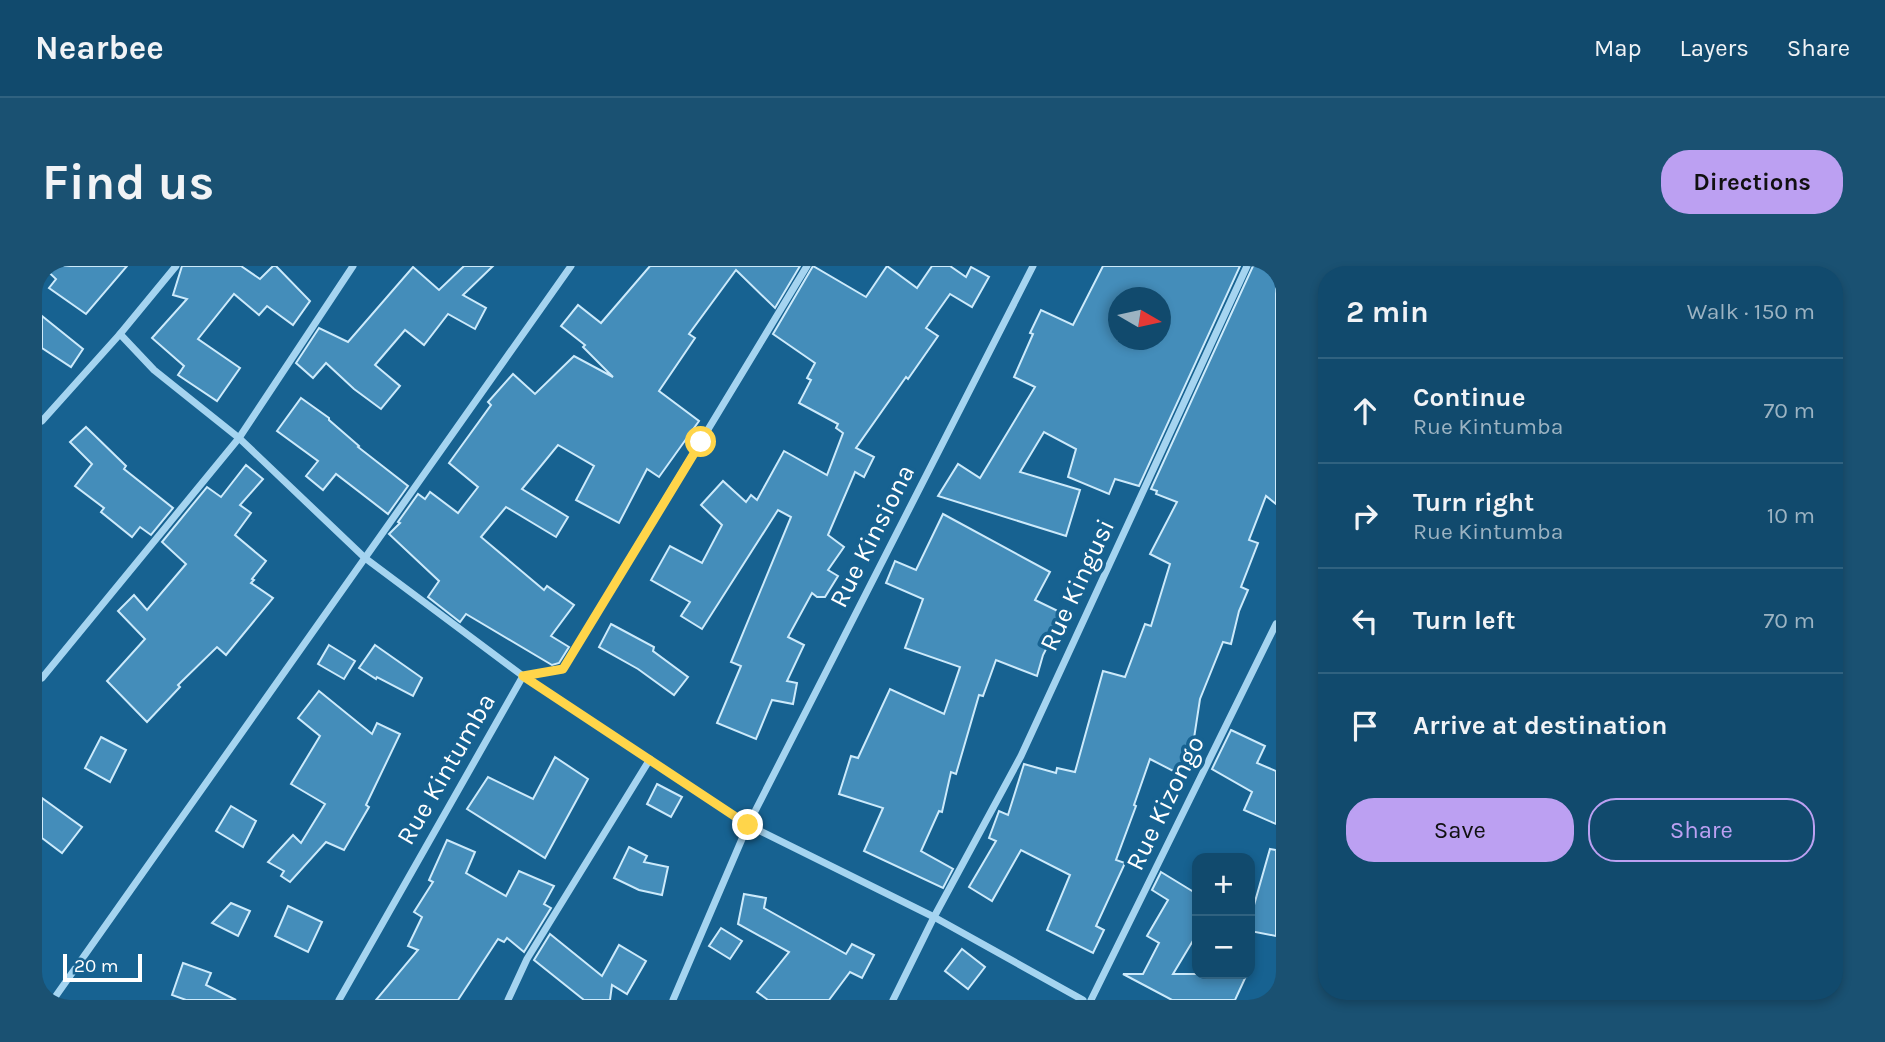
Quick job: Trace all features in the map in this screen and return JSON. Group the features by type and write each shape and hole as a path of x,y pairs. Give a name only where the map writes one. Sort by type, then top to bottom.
{"street":[{"path":"42,421 120,334 176,266"},
{"path":"42,678 239,438 353,266"},
{"path":"53,1000 571,266"},
{"name":"Rue Kintumba","path":"339,1000 523,676 563,669 807,266"},
{"name":"Rue Kinsiona","path":"673,1000 748,825 1032,266"},
{"name":"Rue Kingusi","path":"893,1000 934,917 1021,756 1247,266"},
{"path":"120,334 154,370 239,438 365,558 523,676 748,825 934,917 1083,1000"},
{"name":"Rue Kizongo","path":"1091,1000 1276,624"},
{"path":"508,1000 527,959 650,759"}],"building":[{"path":"42,266 127,266 86,314 49,288 56,279"},
{"path":"182,266 241,266 260,279 276,266 310,301 293,325 267,306 259,315 234,294 198,339 240,368 217,401 178,375 184,366 152,338 187,299 173,295"},
{"path":"464,266 493,266 463,295 486,308 475,329 448,314 424,345 405,330 375,365 400,386 381,409 326,363 313,378 296,363 319,328 348,342 413,267 439,290"},
{"path":"650,266 800,266 775,308 736,270 689,334 695,338 659,391 699,421 659,477 647,469 619,523 576,500 594,466 558,445 522,489 568,517 556,537 506,507 481,537 544,590 547,586 574,605 551,636 569,647 559,663 552,665 466,614 460,622 428,597 439,581 389,534 400,523 398,522 418,494 425,499 430,492 458,513 478,487 449,463 491,405 488,402 513,374 535,394 574,356 613,377 583,347 585,345 561,326 578,305 601,323"},
{"path":"813,266 866,297 887,266 917,288 932,266 950,266 966,277 971,267 989,277 972,307 950,294 926,328 938,336 856,448 874,457 864,477 855,472 828,535 844,547 828,570 838,576 825,597 817,597 812,593 788,637 804,645 787,681 797,683 793,704 772,700 756,739 717,723 741,666 731,662 791,517 778,510 702,629 681,616 690,602 651,580 670,546 702,563 722,525 701,505 723,481 746,502 751,495 757,500 784,451 827,475 843,433 836,428 838,424 799,403 811,380 807,378 815,363 773,334"},
{"path":"1103,266 1240,266 1139,486 1115,479 1109,494 1068,477 1076,449 1044,432 1020,472 1080,490 1066,536 938,496 958,464 980,478 1035,387 1014,377 1041,310 1073,325"},
{"path":"1253,266 1276,266 1276,504 1266,496 1249,540 1258,543 1241,587 1248,590 1239,611 1231,644 1223,642 1200,699 1191,758 1186,755 1177,773 1150,759 1116,860 1125,863 1096,926 1104,930 1093,953 1047,930 1070,875 1021,850 992,901 969,887 996,841 989,838 999,811 1008,815 1024,764 1056,773 1057,768 1075,772 1103,671 1125,677 1145,624 1151,626 1170,564 1150,554 1177,502 1156,494 1157,491 1151,489"},
{"path":"42,316 83,349 71,367 42,348"},
{"path":"301,398 329,418 358,447 408,486 388,514 336,474 323,490 306,476 318,461 277,431"},
{"path":"86,427 126,466 124,469 173,508 151,535 140,527 132,537 101,512 104,508 75,486 92,464 70,442"},
{"path":"246,465 263,479 240,505 251,513 235,535 266,561 251,583 273,598 226,655 217,647 178,685 180,687 147,722 107,681 145,639 118,611 134,595 147,610 186,564 162,542 207,487 221,497"},
{"path":"943,514 1050,572 1035,600 1064,614 1043,655 1037,676 996,660 983,696 979,695 956,774 951,772 942,812 939,811 921,851 953,869 943,888 864,851 883,808 839,794 851,756 858,758 890,689 944,714 960,667 905,648 923,599 886,583 895,561 916,570"},
{"path":"611,624 654,647 653,651 688,677 674,695 638,669 599,647"},
{"path":"329,645 355,661 344,679 318,664"},
{"path":"375,645 422,678 413,696 359,668"},
{"path":"319,691 372,734 377,723 400,734 366,805 369,807 344,850 326,842 290,882 281,876 284,871 268,862 293,835 301,843 325,804 291,784 320,736 298,718"},
{"path":"1231,730 1265,746 1257,763 1276,771 1276,824 1244,810 1252,792 1212,769"},
{"path":"101,737 126,750 110,782 85,768"},
{"path":"555,757 588,779 545,858 467,809 488,777 533,799"},
{"path":"657,784 682,797 671,817 647,804"},
{"path":"42,798 82,827 62,853 42,838"},
{"path":"231,806 256,821 243,847 216,831"},
{"path":"447,840 475,852 466,873 506,896 519,871 554,886 544,904 551,908 524,952 507,938 504,942 498,939 458,1000 376,1000 418,950 408,946 422,917 414,912 433,882 429,880"},
{"path":"629,847 647,856 644,862 668,867 662,895 639,890 614,878"},
{"path":"1270,849 1276,850 1276,936 1255,932 1255,902"},
{"path":"1161,872 1192,891 1192,942 1173,974 1192,974 1192,979 1245,979 1235,1000 1172,1000 1123,974 1143,974 1159,943 1147,936 1168,900 1152,890"},
{"path":"744,894 766,898 764,908 846,954 852,944 874,955 862,978 850,972 829,1000 768,1000 757,992 789,952 738,924"},
{"path":"231,903 250,911 238,936 212,923"},
{"path":"288,906 322,922 308,952 275,936"},
{"path":"721,928 742,941 730,959 709,946"},
{"path":"550,934 602,976 619,945 646,961 627,994 612,985 610,1000 584,1000 534,960"},
{"path":"962,949 985,967 968,989 945,971"},
{"path":"183,963 211,973 206,985 236,1000 186,1000 172,995"}],"route":[{"path":"701,442 563,669 523,676 748,825"}]}
